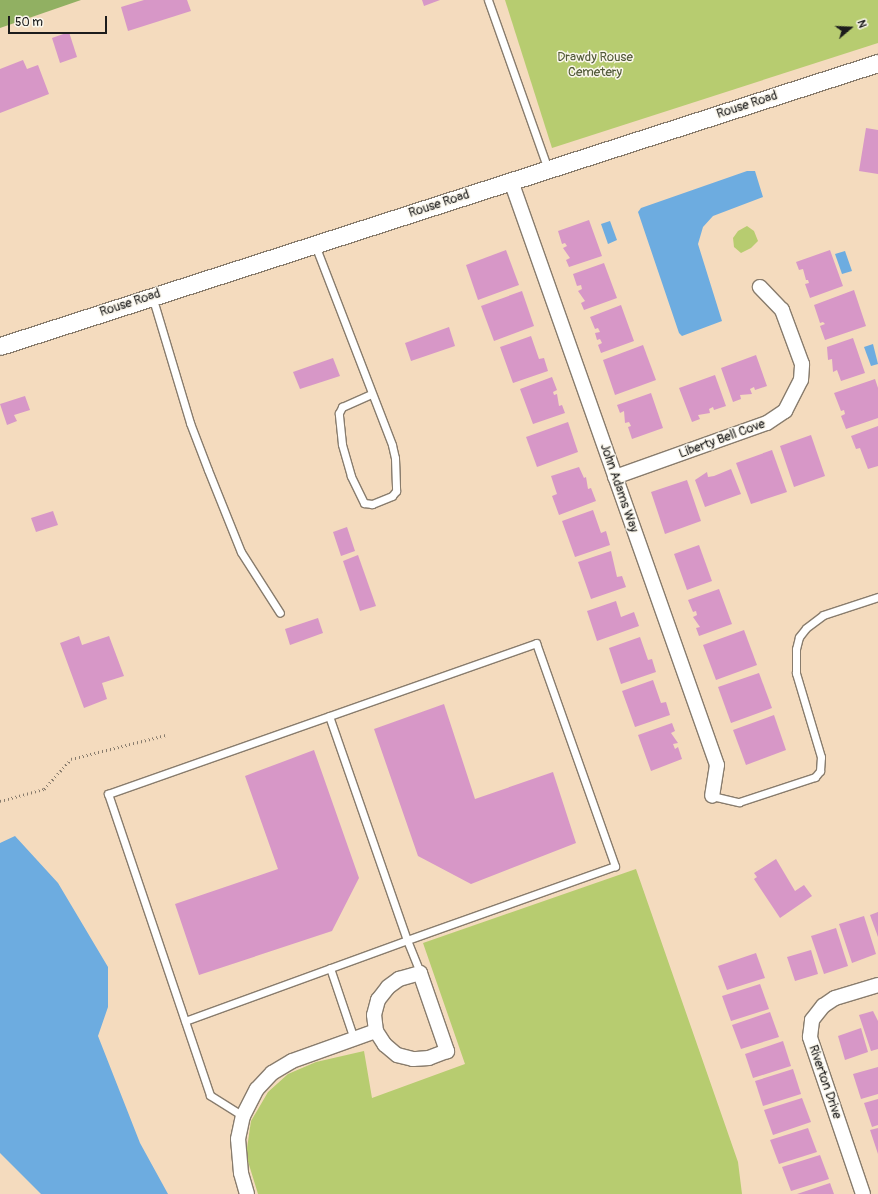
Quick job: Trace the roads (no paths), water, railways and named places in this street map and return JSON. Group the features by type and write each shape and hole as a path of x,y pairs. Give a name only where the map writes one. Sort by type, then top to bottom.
{"street":[{"name":"Rouse Road","path":"0,346 878,63"},
{"name":"John Adams Way","path":"511,181 717,765 712,796"},
{"name":"Liberty Bell Cove","path":"615,477 767,423 785,411 800,380 802,364 782,310 760,287"},
{"path":"420,973 447,1051 429,1058 413,1058 397,1054 385,1045 376,1031 374,1015 378,1000 383,993 400,979 420,973"},
{"name":"Riverton Drive","path":"863,1194 810,1037 812,1020 823,1006 835,998 878,985"},
{"path":"247,1194 241,1173 238,1139 243,1116 257,1090 272,1073 292,1061 376,1031"}],"lane":[{"path":"488,0 548,169"},
{"path":"315,244 392,446 397,474 396,491 392,496 372,504 364,502 352,476 342,444 339,413 342,407 372,394"},
{"path":"152,296 190,422 241,552 280,613"},
{"path":"712,796 739,802 815,777 820,771 822,757 796,673 796,650 799,637 806,628 822,615 878,597"},
{"path":"185,1022 407,940 615,866 536,643 108,794 185,1022 210,1095 243,1116"},
{"path":"329,716 407,940 420,973"},
{"path":"330,968 354,1039"}],"water":[{"path":"747,171 755,171 763,197 713,216 703,227 698,244 722,321 682,336 679,333 638,212 641,208"},
{"path":"610,221 617,240 608,244 601,224"},
{"path":"845,251 852,271 842,274 835,254"},
{"path":"873,344 878,364 871,366 864,347"},
{"path":"15,836 58,883 108,967 108,1007 98,1036 140,1143 168,1194 41,1194 0,1153 0,843"}],"park label":[{"name":"Drawdy Rouse Cemetery","path":"595,66"}]}
